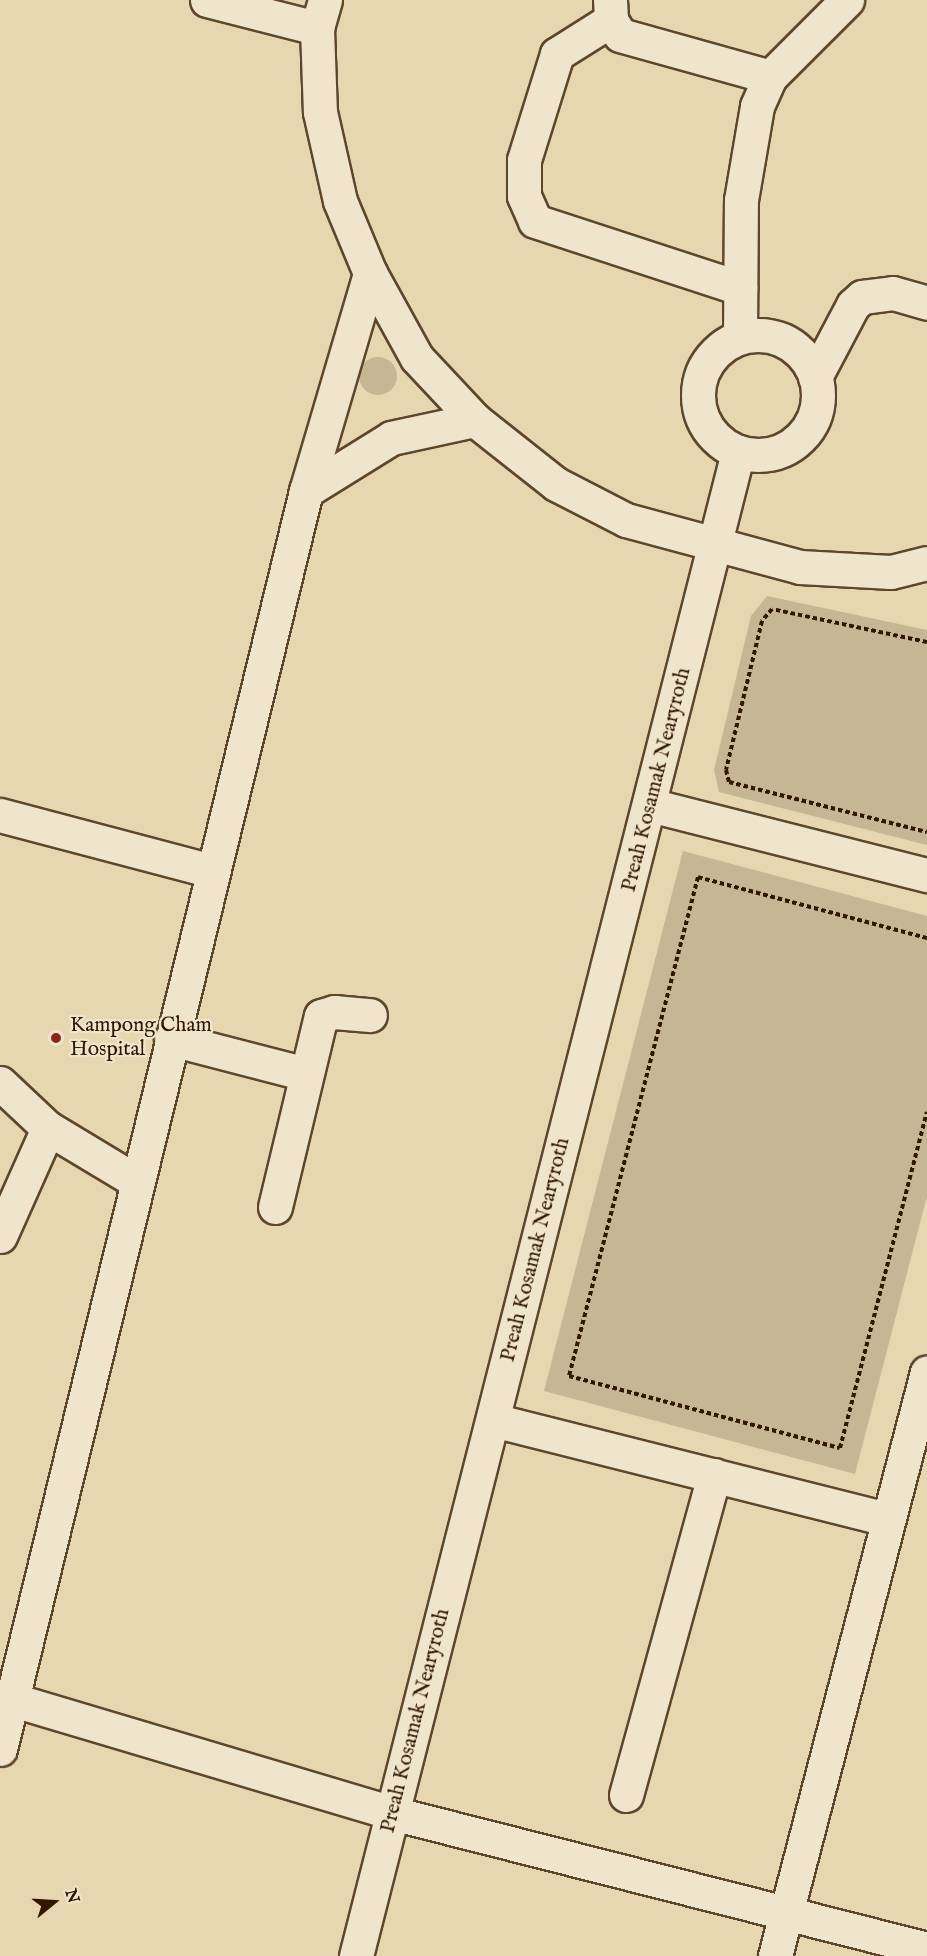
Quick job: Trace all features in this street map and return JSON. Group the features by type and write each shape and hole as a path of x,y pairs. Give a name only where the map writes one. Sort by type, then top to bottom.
{"street":[{"path":"207,0 321,14 320,112 340,201 370,273 417,358 475,420 556,484 626,520 800,567 891,572 927,563"},
{"path":"740,337 741,200 757,106 770,77 847,0"},
{"path":"740,288 535,221 524,196 524,160 557,54 611,10 620,35 770,77"},
{"path":"0,1749 7,1698 306,490 370,273"},
{"path":"815,377 853,305 862,297 893,293 927,303"},
{"path":"759,334 786,342 807,360 815,377 815,415 793,445 767,455 738,452 709,430 697,394 700,375 723,345 740,337 759,334"},
{"path":"306,490 391,438 475,420"},
{"name":"Preah Kosamak Nearyroth","path":"356,1956 717,545 738,452"},
{"path":"650,805 927,875"},
{"path":"0,816 212,871"},
{"path":"275,1207 321,1016 334,1012 370,1015"},
{"path":"171,1039 306,1074"},
{"path":"0,1083 48,1128 136,1181"},
{"path":"0,1236 8,1203 48,1128"},
{"path":"775,1956 927,1372"},
{"path":"493,1420 888,1519"},
{"path":"626,1795 714,1476"},
{"path":"7,1698 392,1813 927,1949"}],"path":[{"path":"927,642 772,609 762,621 726,770 729,782 927,832"},
{"path":"927,938 698,877 569,1376 840,1448 927,1112"}],"shaded area":[{"path":"378,357 392,362 397,376 392,390 378,395 364,390 359,376 364,362"},
{"path":"767,596 927,630 927,845 719,792 714,770 751,616"},
{"path":"683,851 927,916 927,1196 855,1474 544,1391"}],"place":[{"name":"Kampong Cham Hospital","path":"56,1038"}]}
